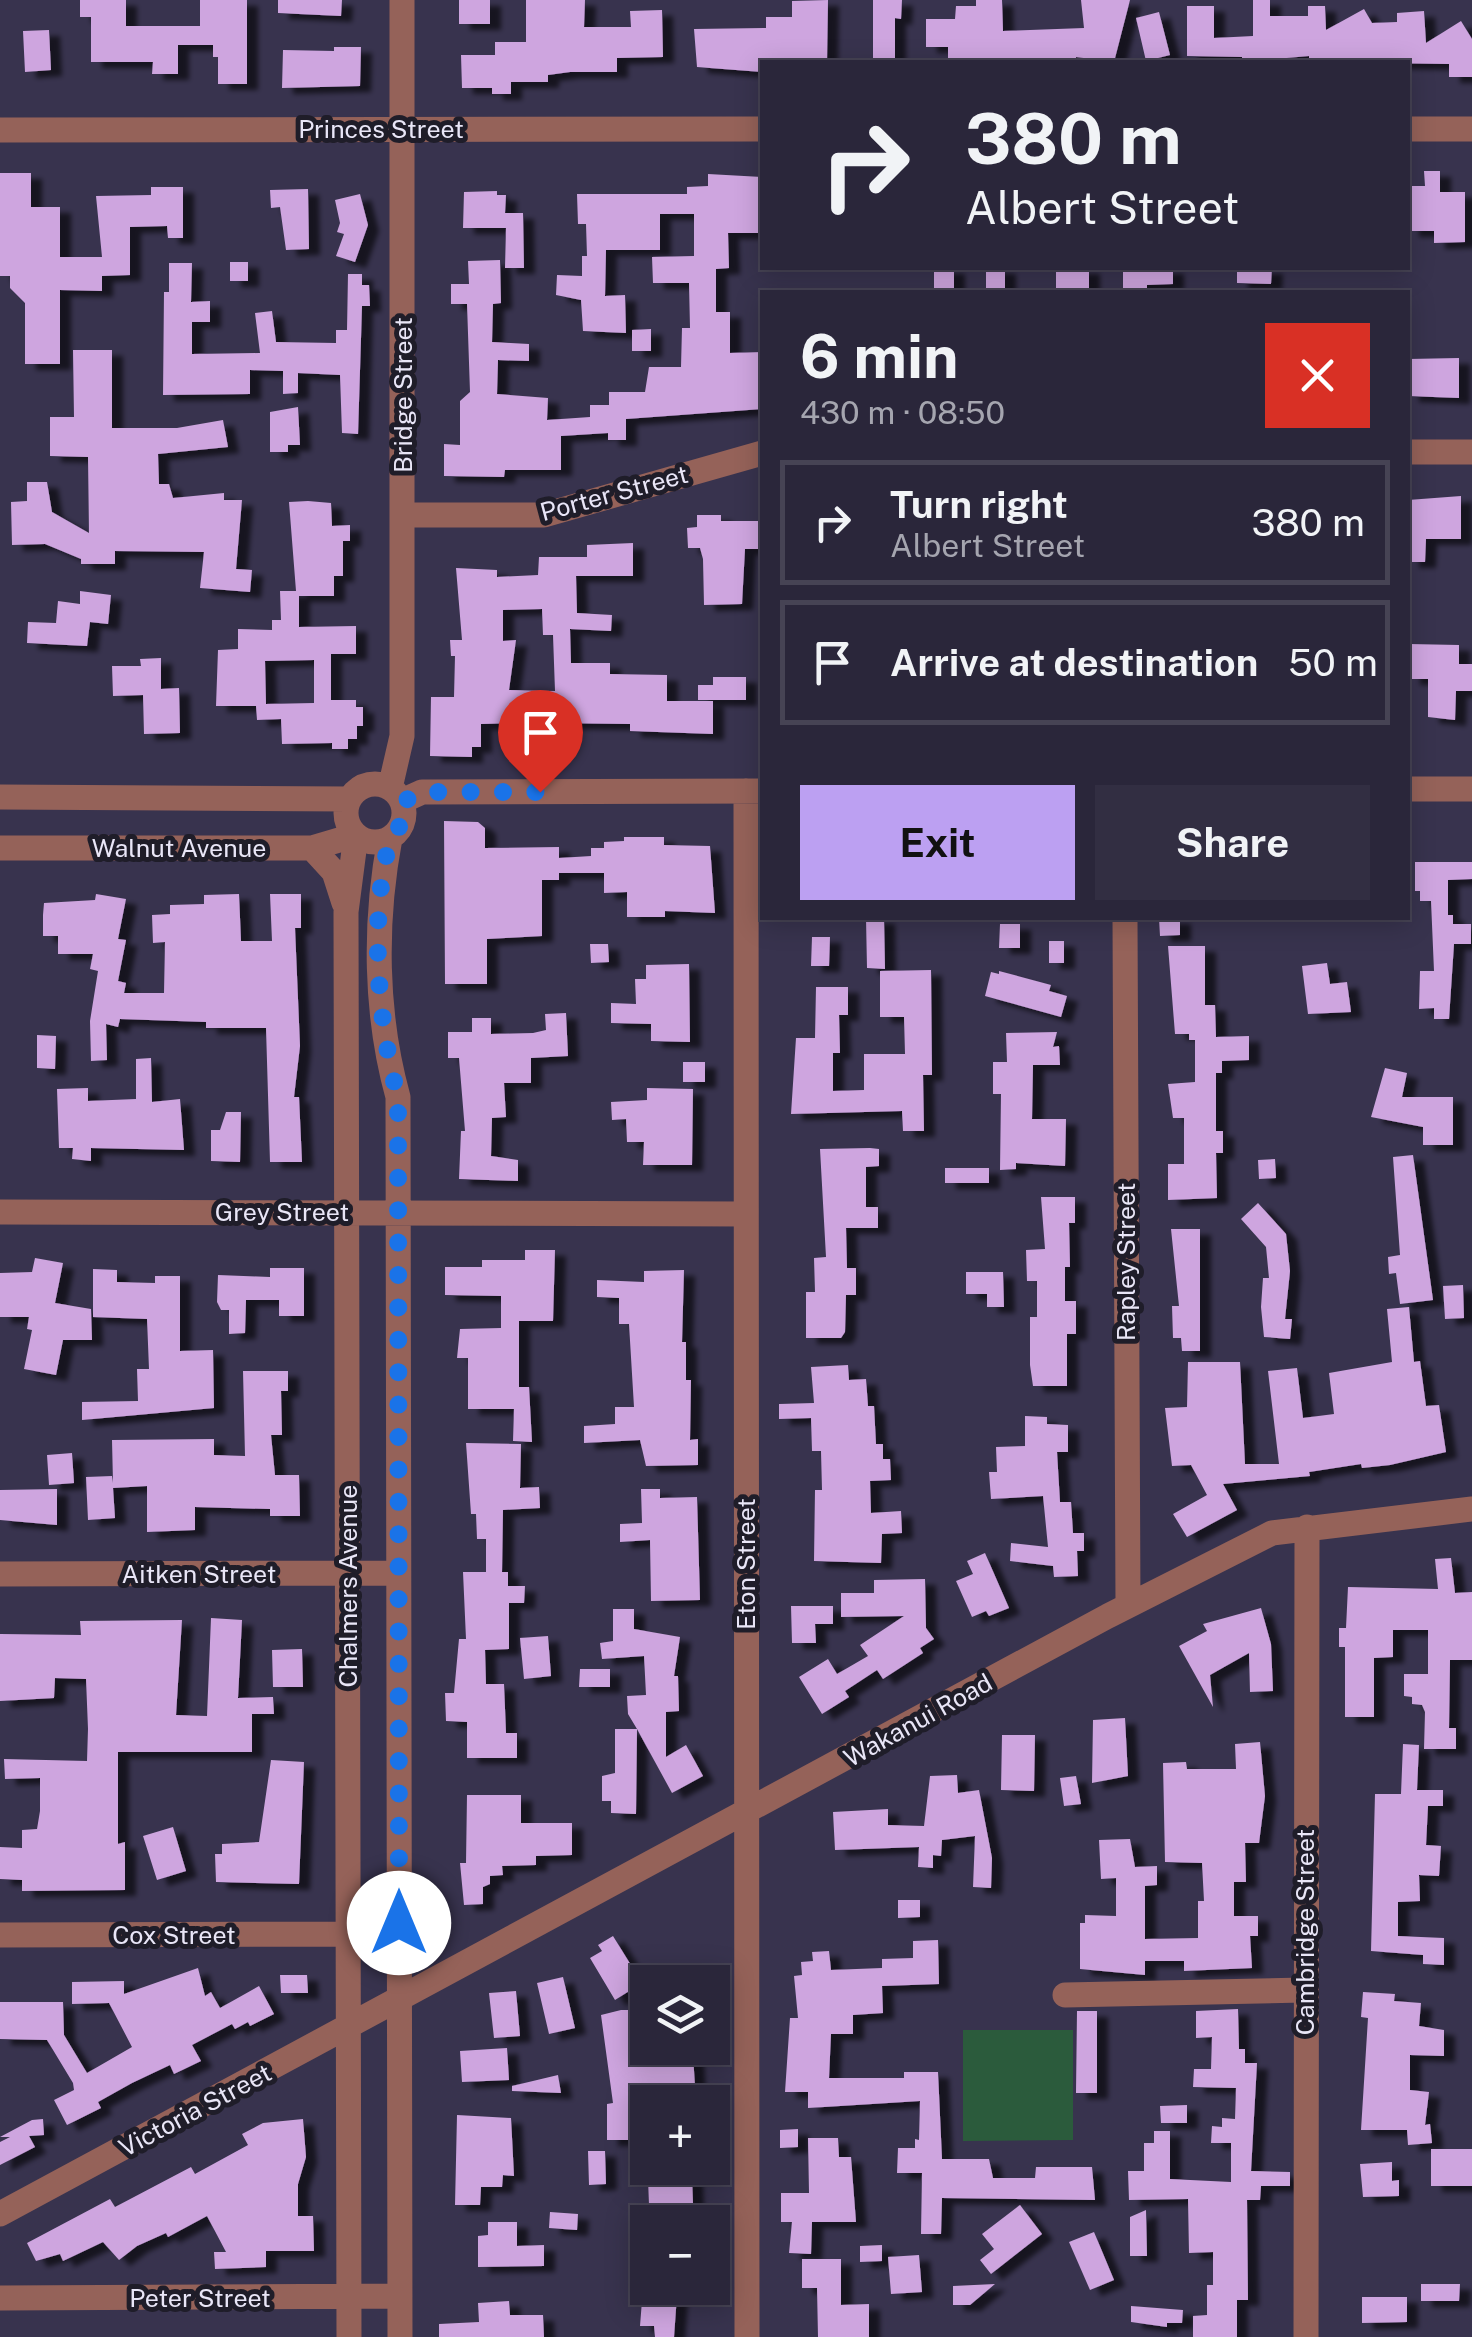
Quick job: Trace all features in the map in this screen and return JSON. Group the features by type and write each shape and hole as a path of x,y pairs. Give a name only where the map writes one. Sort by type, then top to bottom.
{"street":[{"name":"Bridge Street","path":"396,795 402,736 402,0"},
{"name":"Princes Street","path":"0,130 760,129"},
{"path":"1410,129 1472,129"},
{"path":"1410,452 1472,452"},
{"name":"Porter Street","path":"403,515 544,515 760,454"},
{"path":"396,795 404,818 390,838 372,842 356,835 346,818 349,799 363,786 396,795 754,791"},
{"path":"1410,789 1472,789"},
{"name":"Eton Street","path":"747,2337 744,1214 754,791"},
{"name":"Walnut Avenue","path":"0,798 349,799"},
{"name":"Walnut Avenue","path":"0,848 312,848 356,835"},
{"name":"Chalmers Avenue","path":"349,2337 346,912 356,835"},
{"name":"Chalmers Avenue","path":"390,838 381,885 381,1021 398,1097 394,2003 400,2337"},
{"path":"312,848 334,872 346,912"},
{"name":"Rapley Street","path":"1124,920 1128,1606"},
{"name":"Grey Street","path":"0,1212 744,1214"},
{"name":"Wakanui Road","path":"394,2003 1128,1606 1272,1533 1472,1509"},
{"name":"Cambridge Street","path":"1306,2337 1307,1527"},
{"name":"Aitken Street","path":"0,1574 398,1574"},
{"name":"Cox Street","path":"0,1935 348,1934"},
{"path":"1065,1995 1304,1990"},
{"name":"Victoria Street","path":"0,2214 394,2003"},
{"name":"Peter Street","path":"0,2298 400,2296"}],"green space":[{"path":"963,2030 1073,2030 1073,2140 963,2141"}],"building":[{"path":"80,0 126,0 126,26 200,26 200,0 247,0 247,84 218,84 218,57 213,57 213,45 178,45 178,74 152,74 153,62 91,62 91,17 80,17"},
{"path":"278,0 342,0 341,16 278,13"},
{"path":"459,0 490,0 490,24 459,24"},
{"path":"526,0 585,0 584,27 631,27 630,11 662,10 663,57 617,58 617,72 570,72 548,75 548,82 511,82 511,94 492,94 492,88 462,88 461,55 495,55 495,42 526,42"},
{"path":"828,0 827,60 760,60 760,72 697,67 694,29 766,28 766,17 792,17 792,1"},
{"path":"873,0 902,0 901,19 895,18 895,60 873,60"},
{"path":"976,0 1002,0 1003,31 1084,28 1081,0 1130,0 1115,60 948,60 948,47 926,47 926,19 955,19 956,6 976,6"},
{"path":"1253,0 1270,0 1270,16 1308,16 1308,6 1325,6 1326,30 1364,9 1372,23 1397,22 1397,13 1424,11 1426,43 1461,21 1472,39 1472,77 1449,77 1449,64 1410,63 1410,60 1309,60 1309,56 1242,60 1187,56 1187,6 1214,6 1214,38 1253,36"},
{"path":"1159,12 1170,55 1146,60 1136,18"},
{"path":"49,30 51,70 25,72 23,31"},
{"path":"334,47 361,47 360,86 282,88 283,50 334,51"},
{"path":"1424,171 1440,171 1440,192 1465,192 1465,242 1434,243 1434,231 1410,231 1410,186 1425,186"},
{"path":"0,173 31,173 31,207 60,207 60,257 102,257 96,196 151,195 151,187 183,187 183,238 168,238 167,226 130,227 130,275 102,276 102,291 60,290 60,364 25,364 25,303 10,288 10,276 0,276"},
{"path":"708,174 760,177 760,233 728,233 729,268 716,269 716,312 730,312 730,353 760,352 760,409 626,419 626,440 608,440 608,433 561,436 561,470 505,470 504,477 444,476 444,444 460,445 460,401 470,392 467,304 451,304 451,284 469,284 468,261 500,260 501,303 493,304 492,342 529,344 529,361 498,360 497,394 548,398 547,420 590,417 590,405 609,405 609,392 645,392 649,367 681,367 682,328 690,328 689,283 653,283 652,257 694,256 694,214 660,214 660,250 606,250 605,296 625,295 626,333 583,331 581,300 556,295 557,275 582,276 582,256 587,256 586,224 578,224 577,194 687,194 687,187 708,186"},
{"path":"308,189 309,249 286,250 280,207 271,208 270,190"},
{"path":"497,191 497,195 506,195 505,213 523,213 524,268 505,268 506,228 463,228 464,192"},
{"path":"360,194 368,225 355,262 336,256 344,234 337,232 340,223 335,200"},
{"path":"230,262 248,262 248,281 230,281"},
{"path":"169,263 192,263 191,302 210,301 210,322 192,322 192,354 260,353 255,313 272,311 276,342 336,343 336,330 347,330 348,274 362,274 362,285 369,285 370,306 362,306 358,434 342,433 340,375 298,373 298,393 283,394 283,371 250,370 250,394 163,395 164,292 169,292"},
{"path":"934,270 954,270 954,290 934,290"},
{"path":"986,270 1005,270 1005,289 986,289"},
{"path":"1056,270 1089,270 1089,290 1056,290"},
{"path":"1123,270 1173,270 1173,284 1123,290"},
{"path":"1237,270 1272,270 1271,284 1237,283"},
{"path":"651,329 651,351 632,351 632,330"},
{"path":"73,350 112,350 112,428 177,428 223,420 228,447 158,454 159,484 169,484 173,498 224,493 224,500 242,500 236,569 252,570 250,592 200,588 204,552 115,551 115,564 81,564 81,559 45,544 12,545 11,502 27,501 27,482 47,482 52,512 89,533 88,457 50,456 50,417 74,417"},
{"path":"1459,358 1459,398 1410,396 1410,359"},
{"path":"298,407 300,445 288,445 288,452 270,452 270,412"},
{"path":"1461,496 1461,539 1426,539 1425,562 1410,562 1410,500"},
{"path":"289,502 331,503 332,526 350,525 350,541 343,541 343,576 334,576 334,596 299,596 299,627 356,626 356,654 331,654 331,700 356,700 356,707 363,707 363,726 357,726 357,739 348,739 348,749 332,749 332,743 282,744 281,719 257,720 256,706 216,706 218,650 238,649 238,629 272,630 272,620 281,620 280,591 296,591","holes":["314,660 314,703 266,704 265,661"]},
{"path":"697,515 721,515 721,521 760,521 760,549 745,549 742,604 704,605 700,548 688,548 687,528 697,527"},
{"path":"633,543 633,576 576,576 577,613 612,615 611,631 570,629 571,663 610,663 610,674 667,675 667,701 713,701 713,734 630,731 630,724 547,723 548,741 532,741 518,738 518,723 481,724 481,747 472,747 472,757 430,756 431,697 454,697 455,656 451,656 450,640 462,640 456,568 497,570 497,577 538,575 539,557 587,557 587,545","holes":["542,609 543,635 553,635 555,691 509,690 516,640 503,641 503,610"]},
{"path":"80,591 111,595 108,624 90,622 87,646 27,643 28,622 56,623 58,601 80,604"},
{"path":"1410,644 1459,645 1459,664 1472,664 1472,691 1456,691 1455,720 1428,717 1428,679 1410,679"},
{"path":"161,658 161,689 179,688 180,733 144,734 143,695 113,696 112,666 141,666 140,659"},
{"path":"713,677 746,677 746,700 698,700 698,685 713,685"},
{"path":"444,821 478,822 485,828 485,848 559,847 559,858 591,856 591,848 604,848 604,842 624,841 624,837 664,837 664,845 710,846 715,913 665,911 665,917 627,917 627,892 604,893 604,873 559,873 559,880 542,880 542,936 487,939 487,984 445,984"},
{"path":"1415,862 1472,862 1472,879 1448,880 1448,915 1453,915 1453,924 1471,924 1471,944 1454,944 1449,1019 1434,1019 1434,1008 1419,1009 1420,971 1434,971 1431,901 1420,901 1420,891 1415,891"},
{"path":"96,894 126,899 118,939 126,940 118,981 126,983 124,993 164,993 165,942 153,943 152,915 170,914 170,905 204,904 204,895 239,894 241,941 272,941 270,894 301,894 301,928 295,928 300,1046 294,1097 299,1097 302,1162 270,1162 266,1028 206,1028 206,1022 120,1019 118,1027 106,1024 107,1060 91,1061 90,1021 98,971 90,969 93,954 58,954 58,936 43,936 43,915 44,903 95,900"},
{"path":"866,920 884,920 885,969 867,968"},
{"path":"1159,920 1180,920 1180,935 1160,936"},
{"path":"1000,924 1020,924 1020,948 999,948"},
{"path":"812,937 830,937 829,966 811,966"},
{"path":"1049,941 1064,941 1064,963 1049,963"},
{"path":"590,944 608,944 609,962 591,963"},
{"path":"1168,946 1205,946 1205,1005 1215,1005 1216,1037 1249,1036 1249,1060 1222,1061 1222,1073 1216,1073 1216,1131 1223,1131 1223,1153 1216,1153 1217,1198 1168,1200 1168,1164 1184,1164 1184,1118 1173,1118 1168,1084 1195,1082 1195,1040 1189,1040 1189,1034 1175,1034"},
{"path":"1327,963 1330,984 1347,982 1351,1012 1308,1014 1302,966"},
{"path":"689,964 690,1042 651,1041 651,1024 611,1023 611,1003 636,1004 635,979 646,979 646,965"},
{"path":"931,970 932,1075 923,1075 924,1131 903,1131 902,1111 791,1114 796,1038 815,1038 816,987 848,987 848,1015 839,1015 840,1053 833,1053 833,1091 864,1090 864,1054 905,1054 904,1017 880,1017 880,971"},
{"path":"991,972 1051,985 1049,991 1067,996 1061,1017 985,996"},
{"path":"566,1013 568,1056 531,1058 531,1083 504,1083 506,1117 492,1118 491,1156 518,1160 518,1181 459,1179 461,1131 465,1131 459,1058 448,1058 448,1032 472,1032 472,1018 491,1018 491,1034 533,1033 546,1030 545,1014"},
{"path":"1057,1032 1053,1047 1059,1046 1060,1065 1033,1065 1032,1119 1066,1119 1065,1166 1016,1163 1016,1169 1000,1170 1001,1094 993,1094 993,1062 1007,1062 1006,1033"},
{"path":"37,1035 56,1036 55,1069 37,1068"},
{"path":"151,1058 152,1102 180,1099 184,1150 91,1148 91,1161 72,1159 73,1148 59,1148 57,1089 88,1088 88,1101 136,1099 136,1059"},
{"path":"683,1062 705,1062 705,1082 683,1082"},
{"path":"1385,1068 1407,1073 1402,1097 1453,1097 1453,1145 1423,1145 1423,1127 1371,1117"},
{"path":"647,1088 693,1089 692,1165 643,1165 644,1142 627,1142 626,1119 612,1120 611,1102 647,1100"},
{"path":"226,1112 241,1112 240,1162 211,1161 211,1130 220,1130"},
{"path":"820,1149 879,1149 879,1166 866,1167 866,1207 878,1207 878,1228 846,1228 847,1268 856,1268 856,1295 846,1295 845,1332 841,1338 806,1338 806,1292 815,1292 814,1258 826,1257"},
{"path":"1413,1155 1433,1300 1400,1304 1396,1273 1389,1274 1388,1257 1400,1255 1393,1157"},
{"path":"1275,1159 1276,1178 1259,1179 1258,1160"},
{"path":"945,1168 989,1168 989,1183 945,1183"},
{"path":"1041,1197 1075,1197 1075,1223 1069,1223 1070,1267 1065,1267 1065,1301 1076,1301 1076,1334 1067,1334 1067,1386 1033,1386 1030,1365 1030,1317 1037,1317 1037,1281 1027,1281 1026,1250 1045,1249"},
{"path":"1258,1203 1286,1234 1290,1271 1285,1319 1292,1319 1290,1339 1264,1337 1263,1278 1269,1278 1266,1247 1241,1219"},
{"path":"1171,1229 1200,1229 1200,1351 1182,1351 1181,1338 1173,1338 1172,1306 1179,1306"},
{"path":"525,1250 555,1250 553,1321 519,1321 519,1387 529,1387 532,1442 513,1441 514,1409 468,1409 468,1358 457,1358 460,1329 501,1328 501,1296 445,1295 445,1267 482,1267 482,1260 525,1260"},
{"path":"35,1258 63,1263 55,1303 91,1309 92,1340 63,1340 56,1375 24,1369 32,1330 27,1329 29,1317 0,1317 0,1273 32,1272"},
{"path":"270,1268 304,1268 304,1316 279,1316 279,1300 246,1300 245,1333 229,1334 229,1310 221,1310 217,1302 218,1275 270,1277"},
{"path":"93,1269 117,1270 117,1282 155,1283 155,1276 180,1276 180,1351 213,1350 214,1408 82,1420 82,1402 138,1401 137,1369 149,1369 147,1319 93,1317"},
{"path":"684,1270 682,1342 686,1342 686,1380 691,1380 690,1440 698,1439 698,1465 646,1466 640,1440 584,1443 584,1426 615,1424 615,1407 634,1407 629,1324 619,1324 619,1298 597,1297 597,1280 644,1282 644,1271"},
{"path":"966,1272 1003,1272 1004,1307 987,1307 987,1294 966,1294"},
{"path":"1463,1285 1464,1318 1445,1319 1443,1286"},
{"path":"1409,1307 1414,1362 1420,1361 1426,1406 1439,1405 1446,1452 1390,1465 1362,1468 1361,1464 1309,1472 1310,1476 1223,1484 1237,1510 1187,1537 1173,1514 1207,1495 1191,1465 1172,1466 1165,1408 1187,1407 1188,1362 1240,1362 1245,1464 1279,1464 1268,1371 1297,1368 1303,1418 1334,1414 1329,1373 1392,1362 1387,1309"},
{"path":"848,1365 849,1380 866,1379 868,1406 874,1406 876,1444 883,1444 883,1459 890,1459 891,1480 870,1481 871,1513 901,1511 902,1533 882,1534 881,1563 814,1561 815,1490 822,1490 821,1451 812,1451 811,1418 779,1419 779,1404 814,1403 811,1367"},
{"path":"243,1371 288,1371 288,1391 281,1391 282,1435 271,1435 275,1475 299,1475 300,1516 270,1516 270,1509 195,1507 195,1530 147,1532 147,1486 113,1488 115,1518 88,1520 86,1477 112,1476 113,1483 112,1440 214,1439 214,1455 245,1456"},
{"path":"1025,1416 1047,1417 1047,1424 1068,1425 1068,1452 1057,1452 1060,1502 1071,1502 1073,1533 1084,1533 1084,1551 1077,1551 1078,1576 1054,1577 1053,1566 1010,1561 1011,1543 1048,1547 1043,1496 991,1499 989,1472 997,1472 996,1447 1025,1446"},
{"path":"466,1443 521,1444 520,1488 539,1487 540,1508 503,1510 502,1572 508,1572 508,1586 525,1586 524,1603 509,1603 509,1649 485,1650 486,1684 504,1684 506,1733 517,1733 517,1758 467,1758 467,1722 446,1721 445,1693 454,1693 459,1639 466,1639 463,1572 486,1572 486,1539 477,1539 476,1514 471,1514"},
{"path":"72,1453 74,1483 49,1485 47,1455"},
{"path":"57,1489 57,1525 0,1520 0,1490"},
{"path":"641,1489 660,1489 660,1498 697,1497 700,1600 651,1601 650,1540 620,1542 620,1524 642,1523"},
{"path":"985,1553 1009,1608 989,1616 986,1611 972,1617 956,1581 973,1574 967,1561"},
{"path":"1451,1558 1455,1593 1472,1592 1472,1660 1450,1660 1449,1728 1456,1728 1456,1749 1424,1749 1425,1712 1422,1705 1412,1704 1412,1697 1404,1696 1404,1674 1428,1674 1428,1630 1393,1630 1393,1657 1374,1658 1374,1717 1345,1717 1345,1647 1339,1647 1339,1628 1346,1628 1348,1587 1438,1589 1435,1559"},
{"path":"925,1579 926,1628 934,1639 920,1648 923,1653 883,1679 877,1670 845,1691 849,1697 822,1714 799,1677 828,1659 837,1674 868,1656 860,1645 904,1616 841,1617 841,1593 874,1593 874,1580"},
{"path":"791,1606 833,1606 833,1624 815,1624 816,1643 792,1643"},
{"path":"1261,1608 1271,1644 1273,1691 1250,1692 1249,1653 1210,1675 1213,1707 1179,1646 1207,1631 1203,1624"},
{"path":"613,1609 634,1609 634,1629 680,1637 674,1676 678,1676 679,1711 666,1712 666,1757 686,1745 703,1776 672,1793 628,1714 627,1696 646,1695 644,1656 602,1659 600,1643 613,1641"},
{"path":"211,1618 242,1620 238,1698 273,1697 274,1714 252,1714 252,1752 118,1752 118,1844 125,1842 125,1890 22,1891 22,1880 0,1879 0,1847 22,1848 22,1830 37,1829 40,1811 40,1778 5,1779 4,1759 87,1761 88,1729 86,1679 55,1678 54,1698 0,1701 0,1634 81,1635 80,1621 182,1620 176,1715 207,1716"},
{"path":"548,1636 551,1676 524,1679 520,1638"},
{"path":"302,1649 303,1687 273,1687 272,1650"},
{"path":"580,1669 610,1669 610,1687 579,1687"},
{"path":"1125,1718 1128,1776 1092,1783 1093,1720"},
{"path":"615,1729 637,1729 636,1814 611,1813 611,1801 602,1801 602,1776 615,1773"},
{"path":"1002,1735 1035,1735 1034,1791 1001,1790"},
{"path":"1260,1742 1265,1796 1259,1843 1245,1843 1246,1882 1234,1882 1234,1916 1258,1916 1258,1936 1250,1936 1252,1968 1184,1971 1184,1961 1145,1961 1145,1975 1080,1969 1080,1923 1085,1923 1085,1915 1116,1916 1116,1878 1101,1879 1099,1840 1130,1839 1135,1867 1157,1866 1157,1885 1145,1886 1145,1939 1198,1938 1198,1901 1204,1901 1202,1863 1165,1862 1163,1763 1186,1762 1187,1769 1236,1769 1235,1744"},
{"path":"1403,1744 1419,1745 1417,1790 1443,1790 1443,1806 1428,1806 1426,1845 1441,1846 1439,1876 1419,1875 1420,1901 1398,1902 1398,1936 1444,1938 1444,1965 1423,1964 1423,1955 1371,1951 1375,1794 1401,1794"},
{"path":"271,1760 304,1762 299,1884 216,1882 215,1854 222,1854 222,1844 259,1842"},
{"path":"957,1775 958,1793 979,1790 992,1858 991,1888 973,1887 975,1836 942,1840 941,1856 933,1855 933,1868 918,1867 919,1847 835,1850 833,1812 888,1809 888,1825 924,1826 930,1776"},
{"path":"1076,1776 1081,1804 1064,1806 1060,1778"},
{"path":"467,1795 521,1795 521,1823 572,1823 572,1855 536,1856 536,1865 502,1866 503,1875 490,1876 490,1884 483,1887 483,1904 464,1905 460,1863 466,1863"},
{"path":"173,1827 186,1871 157,1880 143,1836"},
{"path":"898,1900 920,1900 920,1917 898,1918"},
{"path":"613,1936 631,1965 630,1991 615,2000 590,1958 602,1951 598,1945"},
{"path":"938,1940 939,1984 882,1986 883,2013 853,2015 853,2034 831,2034 829,2078 904,2078 904,2072 938,2072 942,2159 989,2159 993,2178 1035,2178 1036,2167 1092,2167 1095,2200 942,2198 941,2234 921,2234 922,2173 897,2173 898,2148 915,2148 915,2139 919,2140 920,2101 808,2108 808,2092 785,2092 790,2018 798,2018 794,1976 802,1975 801,1962 813,1961 812,1952 829,1951 831,1970 882,1968 882,1959 913,1958 913,1941"},
{"path":"198,1968 205,1996 211,1992 220,2008 259,1986 274,2014 250,2026 248,2022 235,2029 232,2024 192,2045 201,2061 174,2074 170,2065 132,2083 98,2102 101,2108 67,2125 54,2100 74,2090 73,2083 47,2040 0,2039 0,2002 63,2002 64,2035 87,2073 132,2047 109,2003 72,2004 72,1982 124,1981 124,1994"},
{"path":"280,1975 307,1975 308,1993 281,1993"},
{"path":"563,1977 575,2028 549,2034 537,1983"},
{"path":"516,1991 520,2036 494,2038 489,1993"},
{"path":"1363,1992 1395,1994 1394,2001 1421,2003 1419,2026 1444,2030 1444,2056 1410,2055 1410,2090 1429,2092 1425,2125 1430,2124 1432,2143 1408,2145 1407,2130 1361,2130 1368,2018 1361,2017"},
{"path":"1238,2009 1239,2049 1245,2049 1245,2063 1257,2063 1251,2171 1290,2172 1290,2186 1261,2186 1260,2200 1247,2200 1248,2300 1237,2300 1237,2337 1193,2337 1193,2316 1207,2315 1207,2285 1213,2285 1213,2252 1189,2253 1188,2199 1129,2200 1128,2171 1144,2171 1144,2143 1154,2143 1154,2131 1170,2131 1170,2179 1231,2182 1231,2143 1211,2143 1212,2126 1222,2127 1222,2118 1235,2119 1236,2088 1193,2087 1194,2069 1211,2069 1212,2037 1196,2038 1196,2011"},
{"path":"630,2010 630,2065 694,2065 695,2085 630,2085 630,2140 607,2140 607,2104 613,2103 601,2015"},
{"path":"1077,2011 1097,2011 1097,2093 1076,2093"},
{"path":"507,2048 509,2080 462,2082 460,2051"},
{"path":"558,2075 561,2093 512,2091 512,2086"},
{"path":"1187,2105 1187,2123 1161,2123 1160,2106"},
{"path":"457,2115 511,2118 514,2176 503,2175 502,2187 481,2187 480,2205 455,2205"},
{"path":"43,2119 44,2135 29,2136 35,2147 0,2165 0,2142 10,2137 0,2137 32,2120"},
{"path":"303,2119 306,2157 298,2184 298,2216 313,2216 314,2251 266,2251 266,2267 215,2269 214,2252 226,2252 207,2216 168,2237 166,2233 137,2246 119,2260 103,2242 63,2261 60,2254 36,2261 27,2243 110,2199 115,2207 191,2167 195,2174 248,2145 242,2134 263,2123"},
{"path":"798,2129 798,2147 780,2148 780,2130"},
{"path":"808,2138 838,2138 839,2157 851,2157 856,2222 812,2222 811,2254 789,2253 792,2222 781,2222 781,2193 809,2193"},
{"path":"1431,2149 1472,2149 1472,2186 1431,2186"},
{"path":"588,2151 605,2151 606,2184 589,2185"},
{"path":"1392,2162 1392,2181 1399,2180 1399,2196 1363,2197 1360,2164"},
{"path":"648,2185 692,2185 693,2203 649,2205"},
{"path":"1020,2205 1042,2234 991,2274 980,2260 994,2249 982,2234"},
{"path":"1146,2210 1147,2256 1130,2256 1130,2217"},
{"path":"550,2212 578,2214 577,2230 549,2228"},
{"path":"488,2222 517,2222 517,2246 544,2245 544,2266 478,2267 478,2236 488,2235"},
{"path":"1094,2232 1114,2280 1090,2290 1069,2242"},
{"path":"882,2245 882,2261 860,2262 860,2246"},
{"path":"919,2255 922,2292 891,2294 888,2257"},
{"path":"802,2259 841,2259 841,2305 869,2304 869,2337 818,2337 817,2288 802,2288"},
{"path":"995,2284 970,2305 953,2305 953,2286"},
{"path":"1421,2284 1460,2284 1459,2301 1421,2301"},
{"path":"1362,2297 1407,2297 1407,2322 1362,2323"},
{"path":"509,2301 510,2315 543,2315 544,2337 439,2337 439,2324 479,2322 478,2303"},
{"path":"642,2305 676,2305 674,2337 655,2337 654,2326 640,2326"},
{"path":"1131,2306 1183,2310 1182,2323 1167,2323 1167,2327 1131,2322"}],"route":[{"path":"399,1923 398,1097 381,1021 381,885 390,838 404,818 402,802 422,792 540,792"}]}
